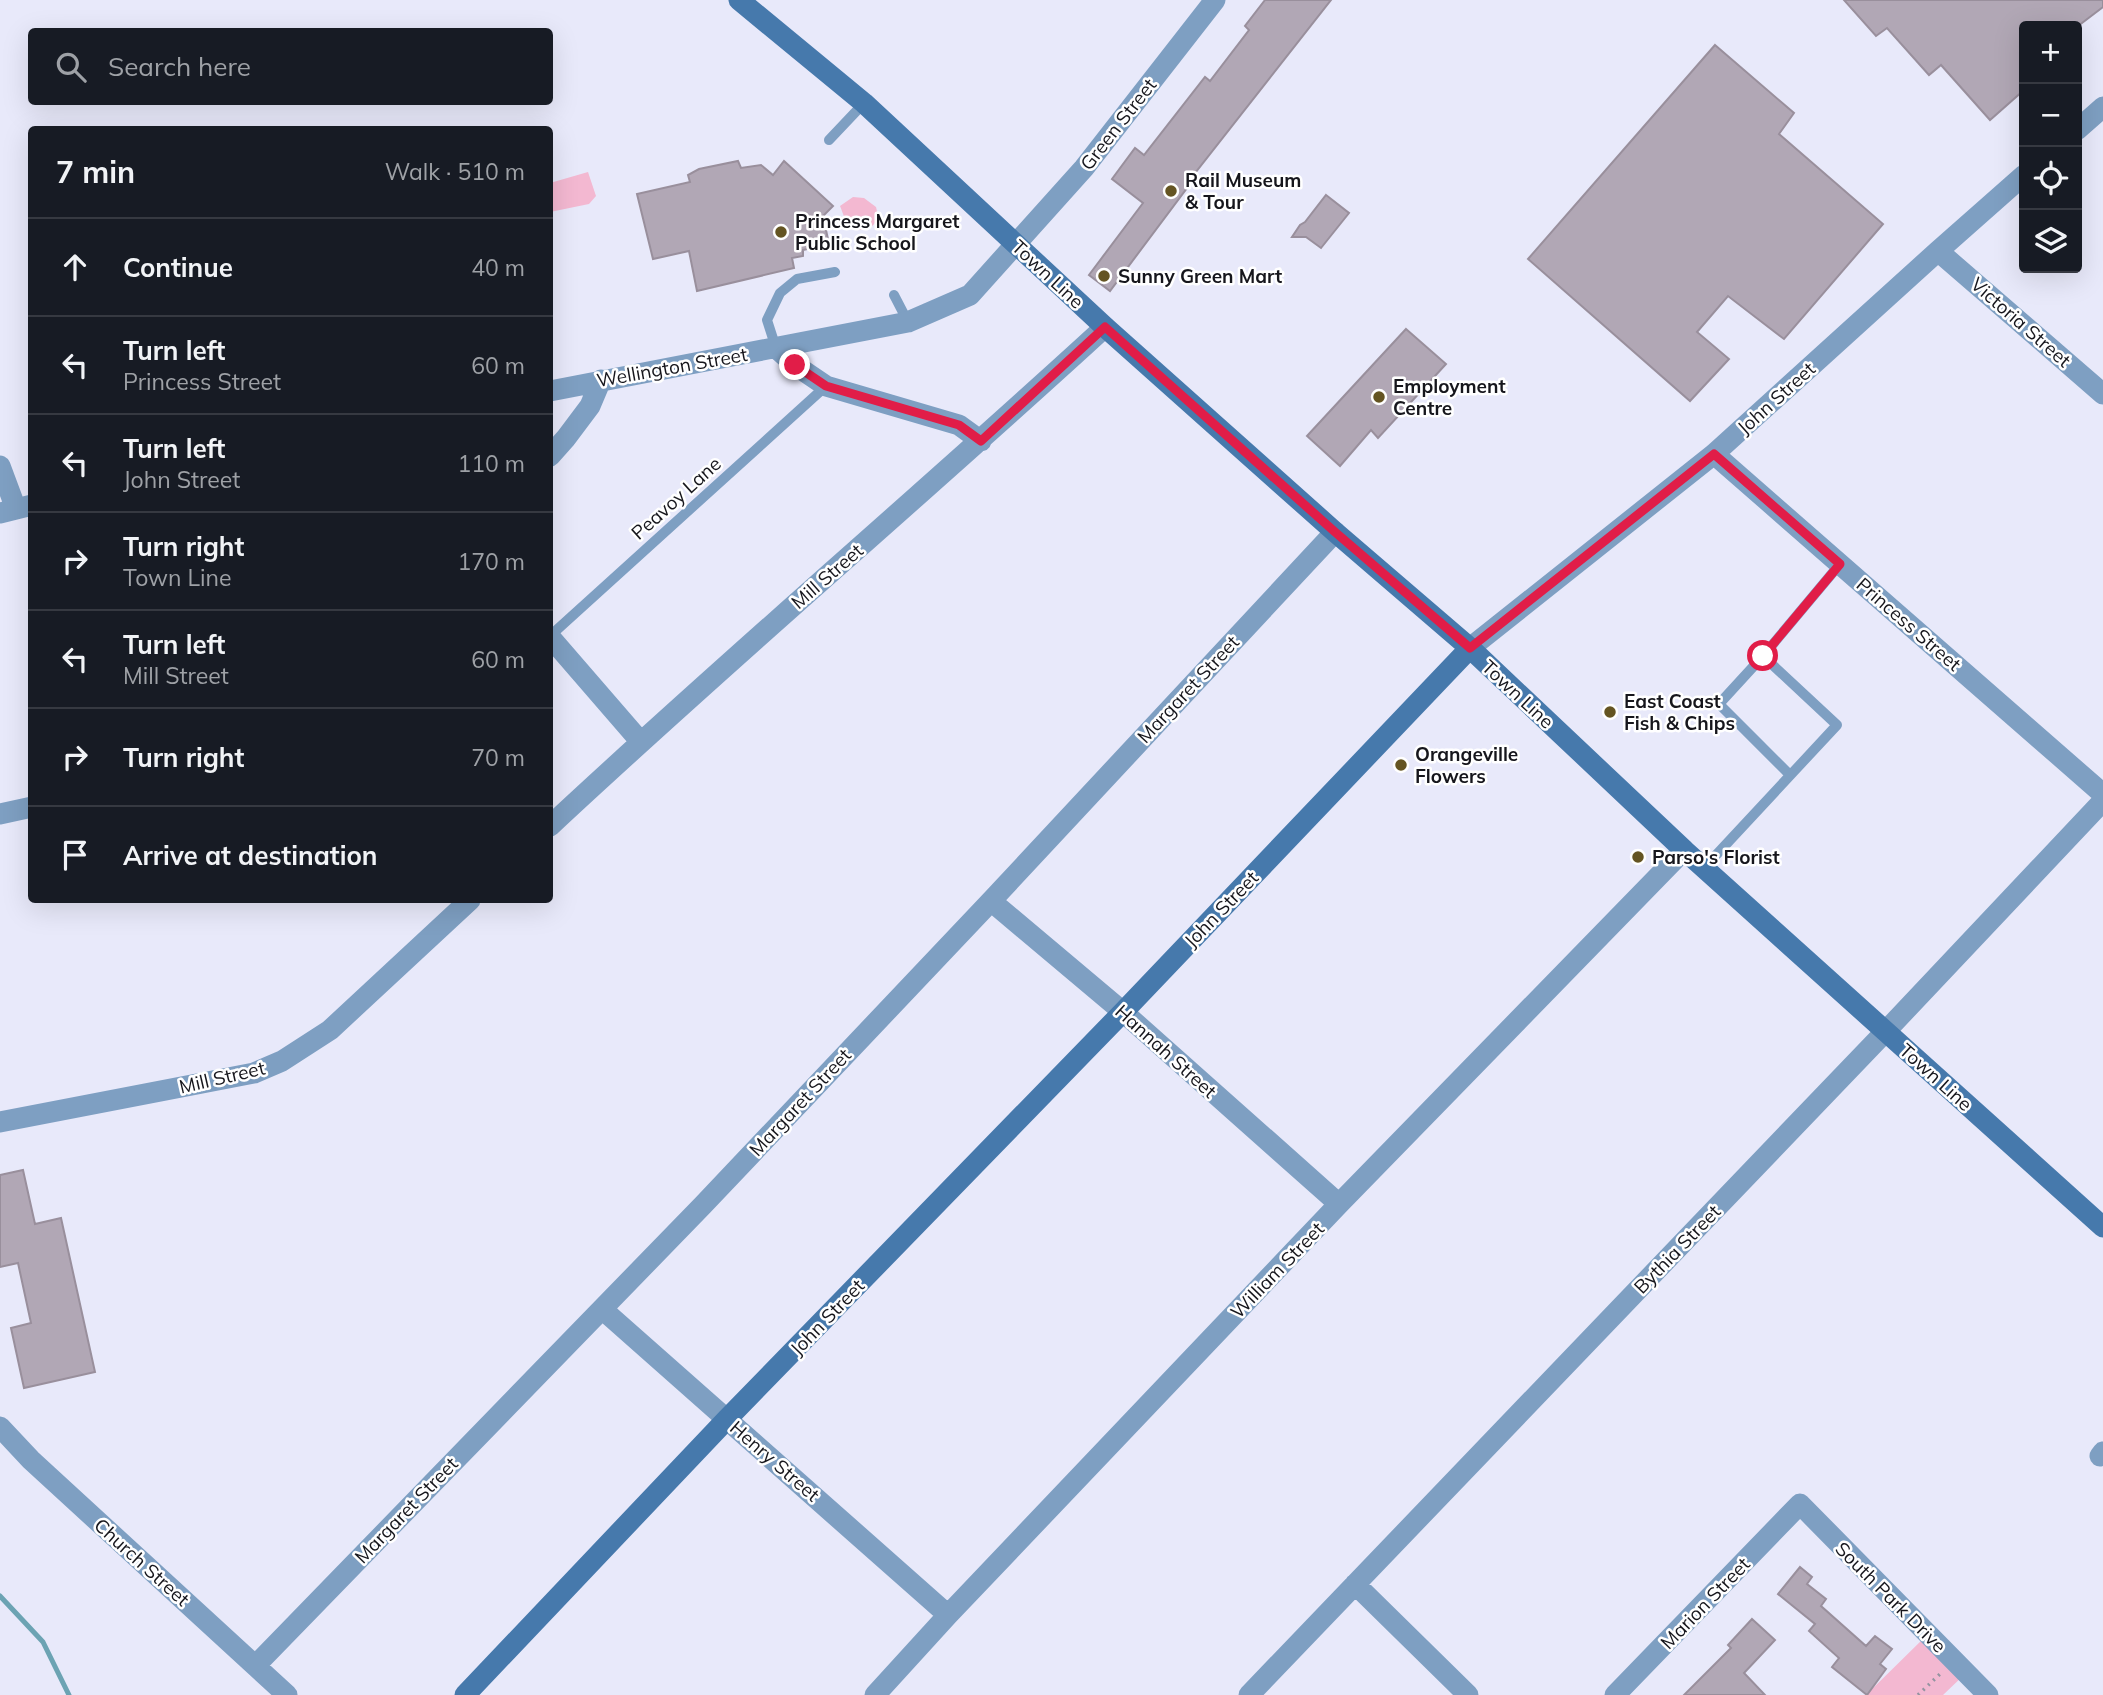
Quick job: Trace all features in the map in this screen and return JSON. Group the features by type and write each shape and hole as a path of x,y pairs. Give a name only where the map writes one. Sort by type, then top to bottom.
{"main road":[{"name":"Town Line","path":"739,0 864,103 1105,327 1470,648 1684,850 2103,1227"},
{"name":"John Street","path":"466,1695 727,1419 1123,1012 1470,648"}],"street":[{"name":"Green Street","path":"1016,245 1084,167 1215,0"},
{"path":"2082,126 2103,107"},
{"name":"John Street","path":"1470,648 1714,454 2019,180"},
{"name":"Wellington Street","path":"553,390 908,322 970,295 1016,245"},
{"name":"Victoria Street","path":"1938,251 2103,394"},
{"name":"Mill Street","path":"553,823 640,741 981,441 1105,327"},
{"path":"776,348 826,386 959,425 981,441"},
{"path":"553,453 590,406 601,380"},
{"name":"Princess Street","path":"1714,454 2103,794"},
{"path":"0,466 16,509"},
{"name":"Margaret Street","path":"256,1665 602,1309 991,901 1335,532"},
{"path":"553,640 640,741"},
{"name":"Bythia Street","path":"1248,1695 1885,1032 2103,801"},
{"path":"0,814 28,808"},
{"name":"William Street","path":"875,1695 1339,1205 1684,850"},
{"name":"Hannah Street","path":"991,901 1123,1012 1339,1205"},
{"name":"Mill Street","path":"0,1122 254,1073 282,1061 330,1030 467,903"},
{"name":"Henry Street","path":"602,1309 948,1615"},
{"name":"Church Street","path":"0,1427 83,1508 287,1695"},
{"name":"South Park Drive","path":"1794,1510 1800,1504 1988,1695"},
{"name":"Marion Street","path":"1615,1695 1794,1510"},
{"path":"1355,1584 1468,1695"}],"lane":[{"path":"829,140 864,103"},
{"path":"776,348 767,320 780,293 797,279 835,272"},
{"path":"894,295 908,322"},
{"name":"Peavoy Lane","path":"553,633 826,386"},
{"path":"1789,774 1718,704 1763,656 1840,564"},
{"path":"1704,868 1837,725 1763,656"}],"path":[{"path":"1917,1695 1954,1660"}],"shaded area":[{"path":"588,172 596,196 589,204 553,211 553,182"},
{"path":"853,197 864,198 876,207 877,219 870,228 855,229 846,220 840,206"},
{"path":"1927,1635 1965,1674 1943,1695 1866,1695"}],"building":[{"path":"1265,0 1331,0 1185,186 1187,188 1110,291 1089,275 1143,203 1112,179 1135,148 1144,155 1205,77 1210,81 1249,30 1245,26"},
{"path":"1844,0 2103,0 2103,7 2082,23 2019,21 2019,94 1990,120 1941,65 1929,75 1887,28 1876,36"},
{"path":"1715,45 1794,113 1779,134 1883,224 1784,339 1728,296 1697,332 1729,359 1690,401 1528,259"},
{"path":"738,161 741,168 761,165 773,175 784,161 833,206 823,216 829,244 803,250 803,256 792,258 794,268 697,291 689,251 653,259 637,194 690,182 688,175 699,169"},
{"path":"1326,195 1349,213 1321,248 1306,237 1292,237 1300,225"},
{"name":"Employment Centre","path":"1406,329 1446,364 1378,438 1371,430 1340,466 1307,436"},
{"path":"23,1170 35,1224 61,1218 95,1372 24,1388 11,1328 31,1323 18,1263 0,1267 0,1175"},
{"path":"1800,1567 1812,1577 1807,1584 1826,1599 1821,1606 1866,1646 1875,1636 1892,1649 1880,1664 1886,1669 1867,1695 1832,1667 1839,1658 1809,1631 1815,1624 1778,1594"},
{"path":"1752,1619 1775,1640 1744,1673 1765,1695 1684,1695 1731,1648 1728,1645"}],"waterway":[{"path":"0,1596 43,1642 69,1695"}],"place":[{"name":"Rail Museum & Tour","path":"1171,191"},
{"name":"Princess Margaret Public School","path":"781,232"},
{"name":"Sunny Green Mart","path":"1104,276"},
{"name":"Employment Centre","path":"1379,397"},
{"name":"East Coast Fish & Chips","path":"1610,712"},
{"name":"Orangeville Flowers","path":"1401,765"},
{"name":"Parso's Florist","path":"1638,857"}],"route":[{"path":"795,365 826,386 959,425 981,441 1105,327 1470,648 1714,454 1840,564 1763,656"}]}
